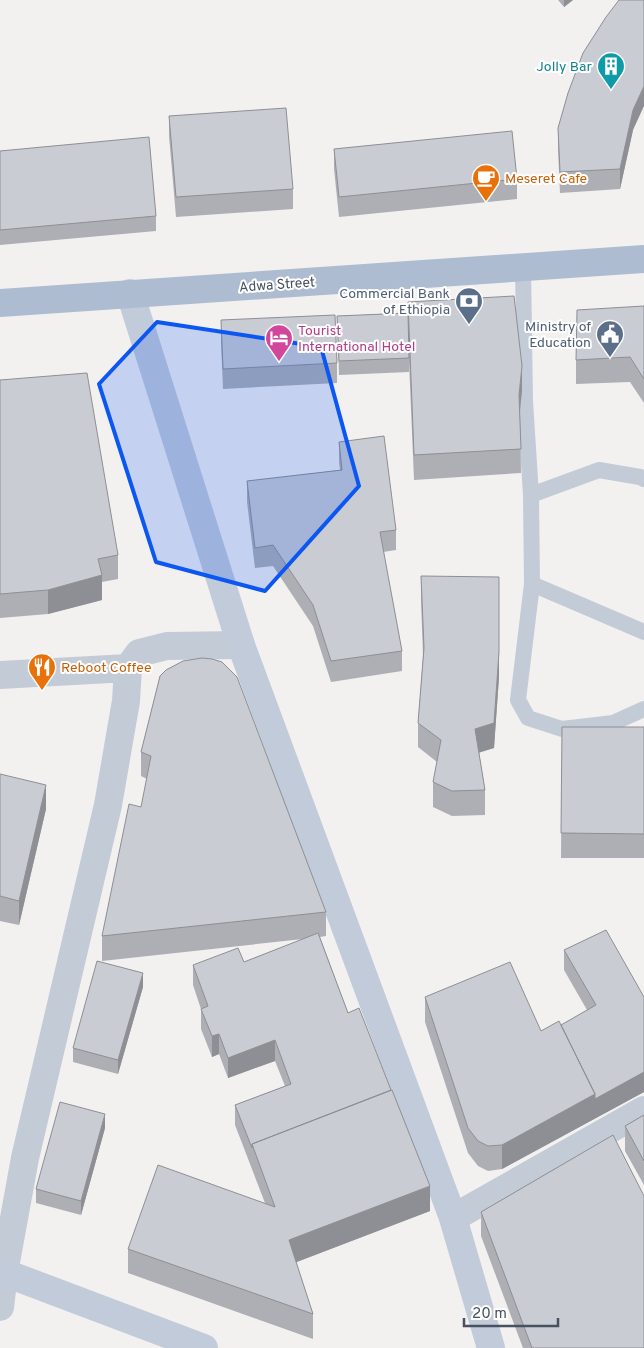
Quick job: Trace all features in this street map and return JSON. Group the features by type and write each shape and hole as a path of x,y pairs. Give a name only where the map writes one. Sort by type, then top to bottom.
{"main road":[{"name":"Adwa Street","path":"0,303 644,259"}],"street":[{"path":"130,294 242,645 453,1218 491,1348"},
{"path":"0,1307 2,1272 25,1158 108,805 126,701 128,668 139,653 167,646 242,645"},
{"path":"0,675 128,668"},
{"path":"453,1218 644,1110"},
{"path":"2,1272 204,1348"}],"lane":[{"path":"523,267 525,401 531,495 532,584 518,700 528,718 562,729 613,723 644,709"},
{"path":"531,495 599,470 644,479"},
{"path":"532,584 644,632"}],"highlighted area":[{"path":"157,322 321,347 359,486 265,591 156,562 99,384"}],"building":[{"name":"Jolly Bar","path":"619,0 644,0 644,86 633,110 620,169 560,172 558,128 568,93 583,53"},
{"path":"286,108 293,189 176,197 169,116"},
{"path":"512,131 517,179 339,197 334,149"},
{"path":"149,137 156,216 0,230 0,151"},
{"path":"514,296 522,366 519,395 521,449 414,455 408,302"},
{"path":"644,306 644,379 630,357 576,360 577,310"},
{"path":"408,313 409,358 339,361 337,316"},
{"path":"335,315 337,363 223,369 221,320"},
{"path":"87,373 118,555 98,559 102,575 48,590 0,594 0,380"},
{"path":"384,436 396,530 380,532 402,651 331,661 313,605 273,545 255,548 247,481 342,470 339,442"},
{"path":"421,576 499,577 499,652 494,723 475,729 485,790 452,791 433,782 441,740 418,723 424,648"},
{"path":"202,658 222,662 237,677 326,912 102,936 129,804 141,807 151,756 141,752 160,676 166,670 183,661"},
{"path":"562,727 644,727 644,834 561,833"},
{"path":"0,774 46,785 19,901 0,896"},
{"path":"606,930 644,997 644,1072 595,1099 595,1094 561,1025 596,1005 564,950"},
{"path":"318,933 348,1013 359,1008 391,1090 252,1144 252,1148 235,1105 291,1084 275,1040 228,1058 219,1034 212,1036 201,1009 208,1006 193,965 238,948 244,962"},
{"path":"97,961 143,973 118,1060 73,1048"},
{"path":"510,962 541,1031 559,1021 595,1094 502,1145 488,1146 478,1141 468,1128 425,997"},
{"path":"392,1090 430,1186 289,1240 313,1314 128,1249 158,1165 275,1207 252,1144"},
{"path":"60,1102 105,1114 81,1201 36,1189"},
{"path":"644,1115 644,1161 625,1126"},
{"path":"613,1135 644,1196 644,1348 532,1348 481,1212"}],"place":[{"name":"Jolly Bar","path":"611,90"},
{"name":"Meseret Cafe","path":"486,202"},
{"name":"Commercial Bank of Ethiopia","path":"469,325"},
{"name":"Ministry of Education","path":"610,358"},
{"name":"Tourist International Hotel","path":"279,362"},
{"name":"Reboot Coffee","path":"42,691"}]}
